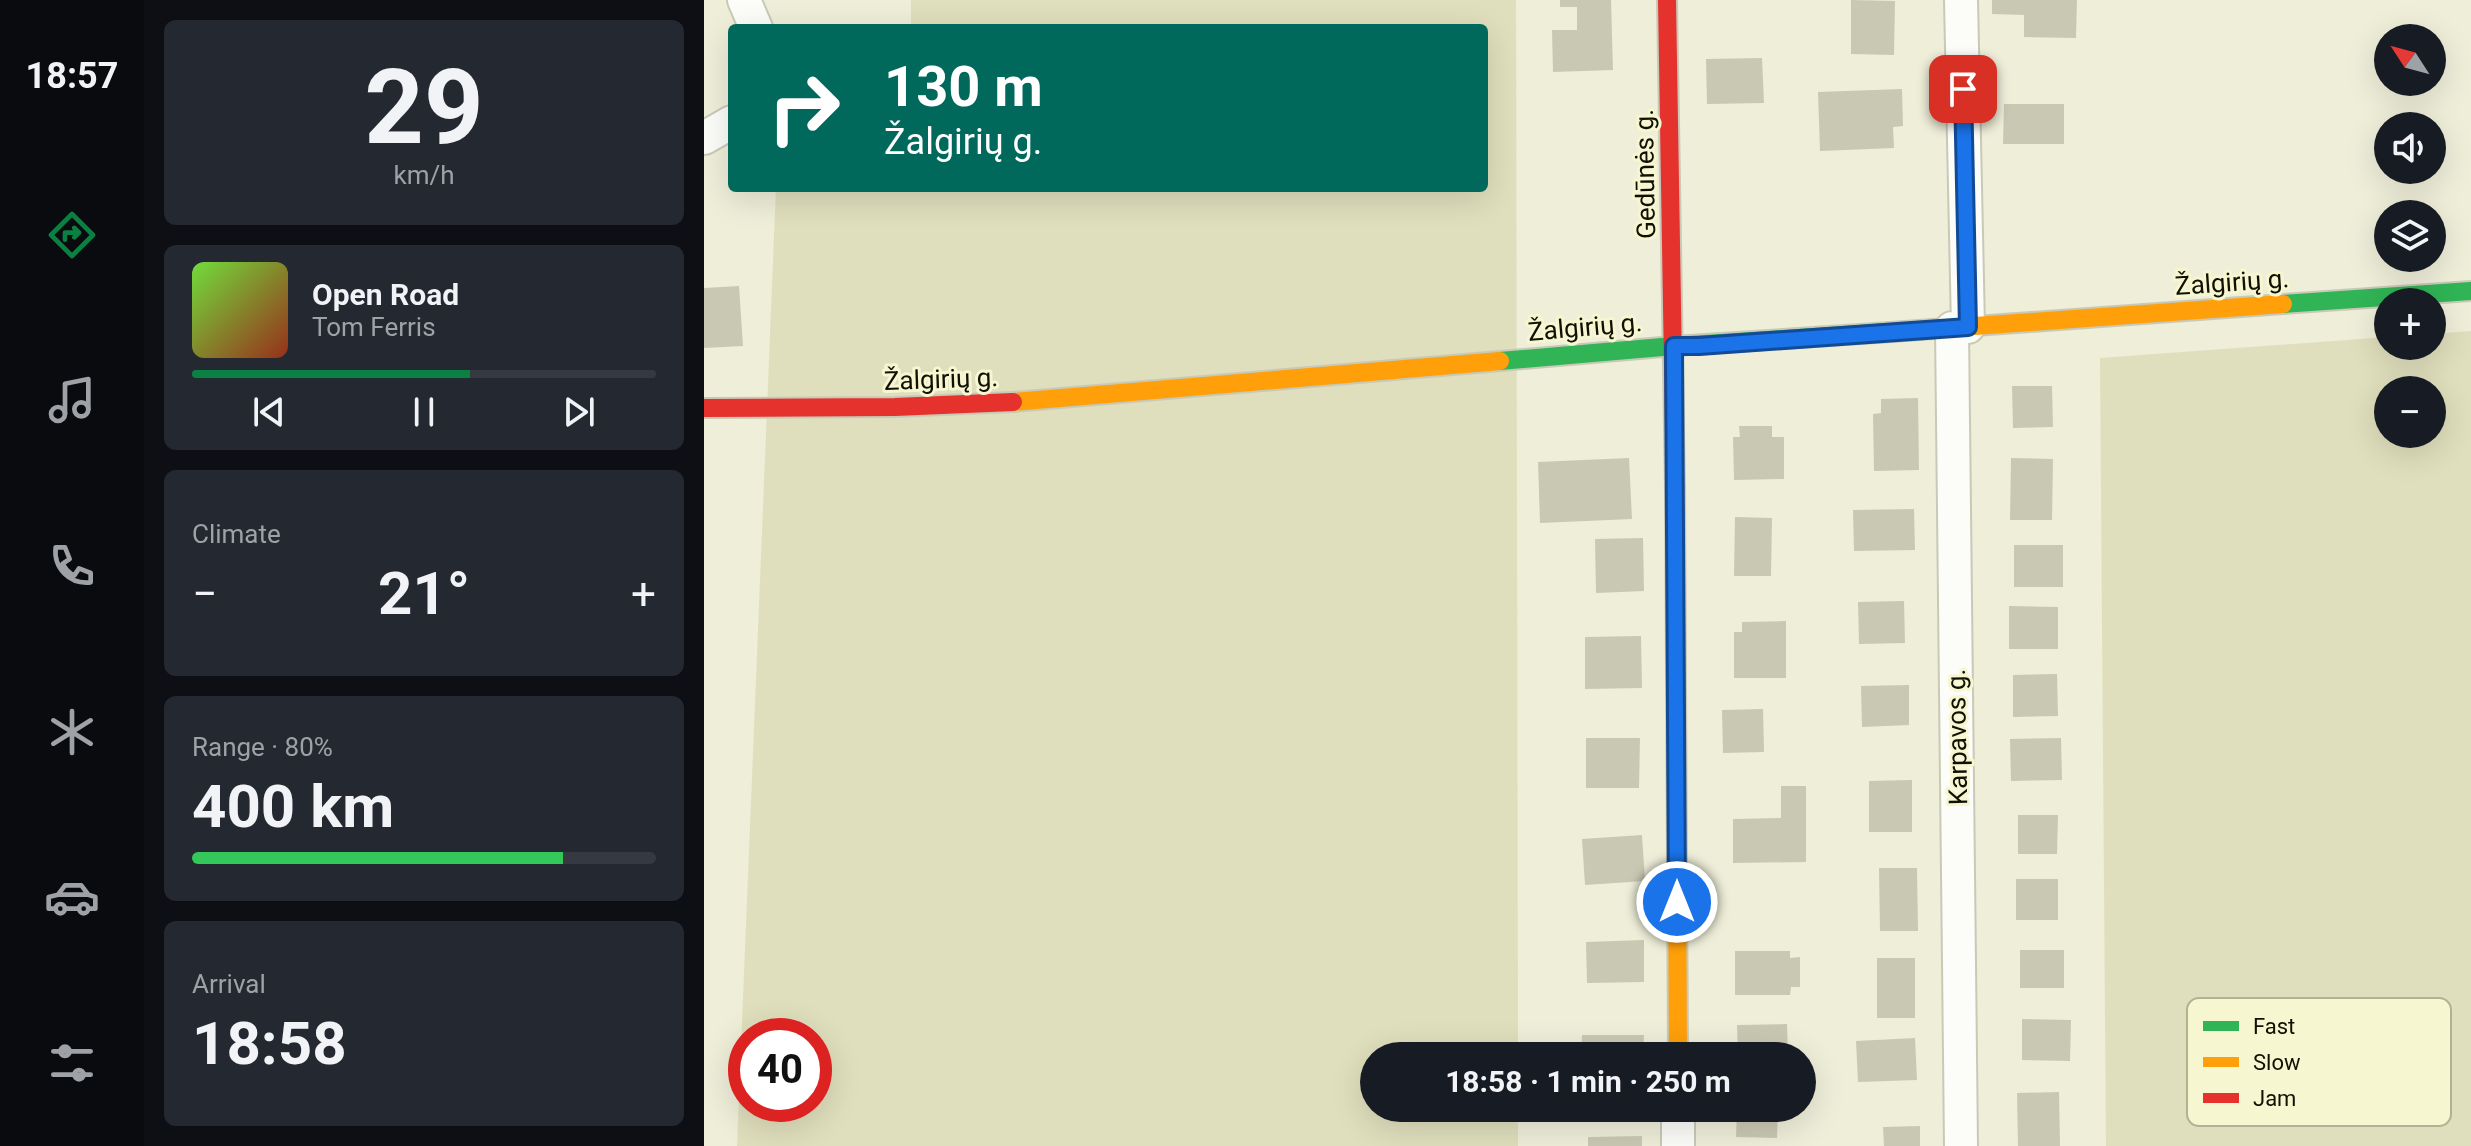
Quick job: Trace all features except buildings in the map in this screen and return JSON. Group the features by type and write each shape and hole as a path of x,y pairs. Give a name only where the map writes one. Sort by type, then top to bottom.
{"street":[{"path":"744,0 754,24"},
{"name":"Gedūnės g.","path":"1667,0 1674,346 1678,1042"},
{"name":"Karpavos g.","path":"1961,0 1961,1146"},
{"path":"704,138 728,124"},
{"name":"Žalgirių g.","path":"704,408 895,407 1011,402 1674,346 2471,291"},
{"path":"1678,1122 1678,1146"}],"green space":[{"path":"911,0 1516,0 1518,1042 1360,1042 1360,1122 1518,1122 1518,1146 737,1146 738,1122 832,1122 832,1018 742,1018 776,192 1488,192 1488,24 911,24"},
{"path":"2471,331 2471,1146 2106,1146 2100,358 2374,338 2374,360 2446,360 2446,333"}],"traffic: fast":[{"path":"2283,304 2471,291"},
{"path":"1500,361 1891,332"}],"traffic: slow":[{"path":"1891,332 2283,304"},
{"path":"1013,402 1500,361"},
{"path":"1675,489 1678,1042"}],"traffic: jam":[{"path":"1667,0 1675,489"},
{"path":"704,408 895,407 1013,402"}],"route":[{"path":"1677,902 1674,346 1968,327 1963,89"}]}
